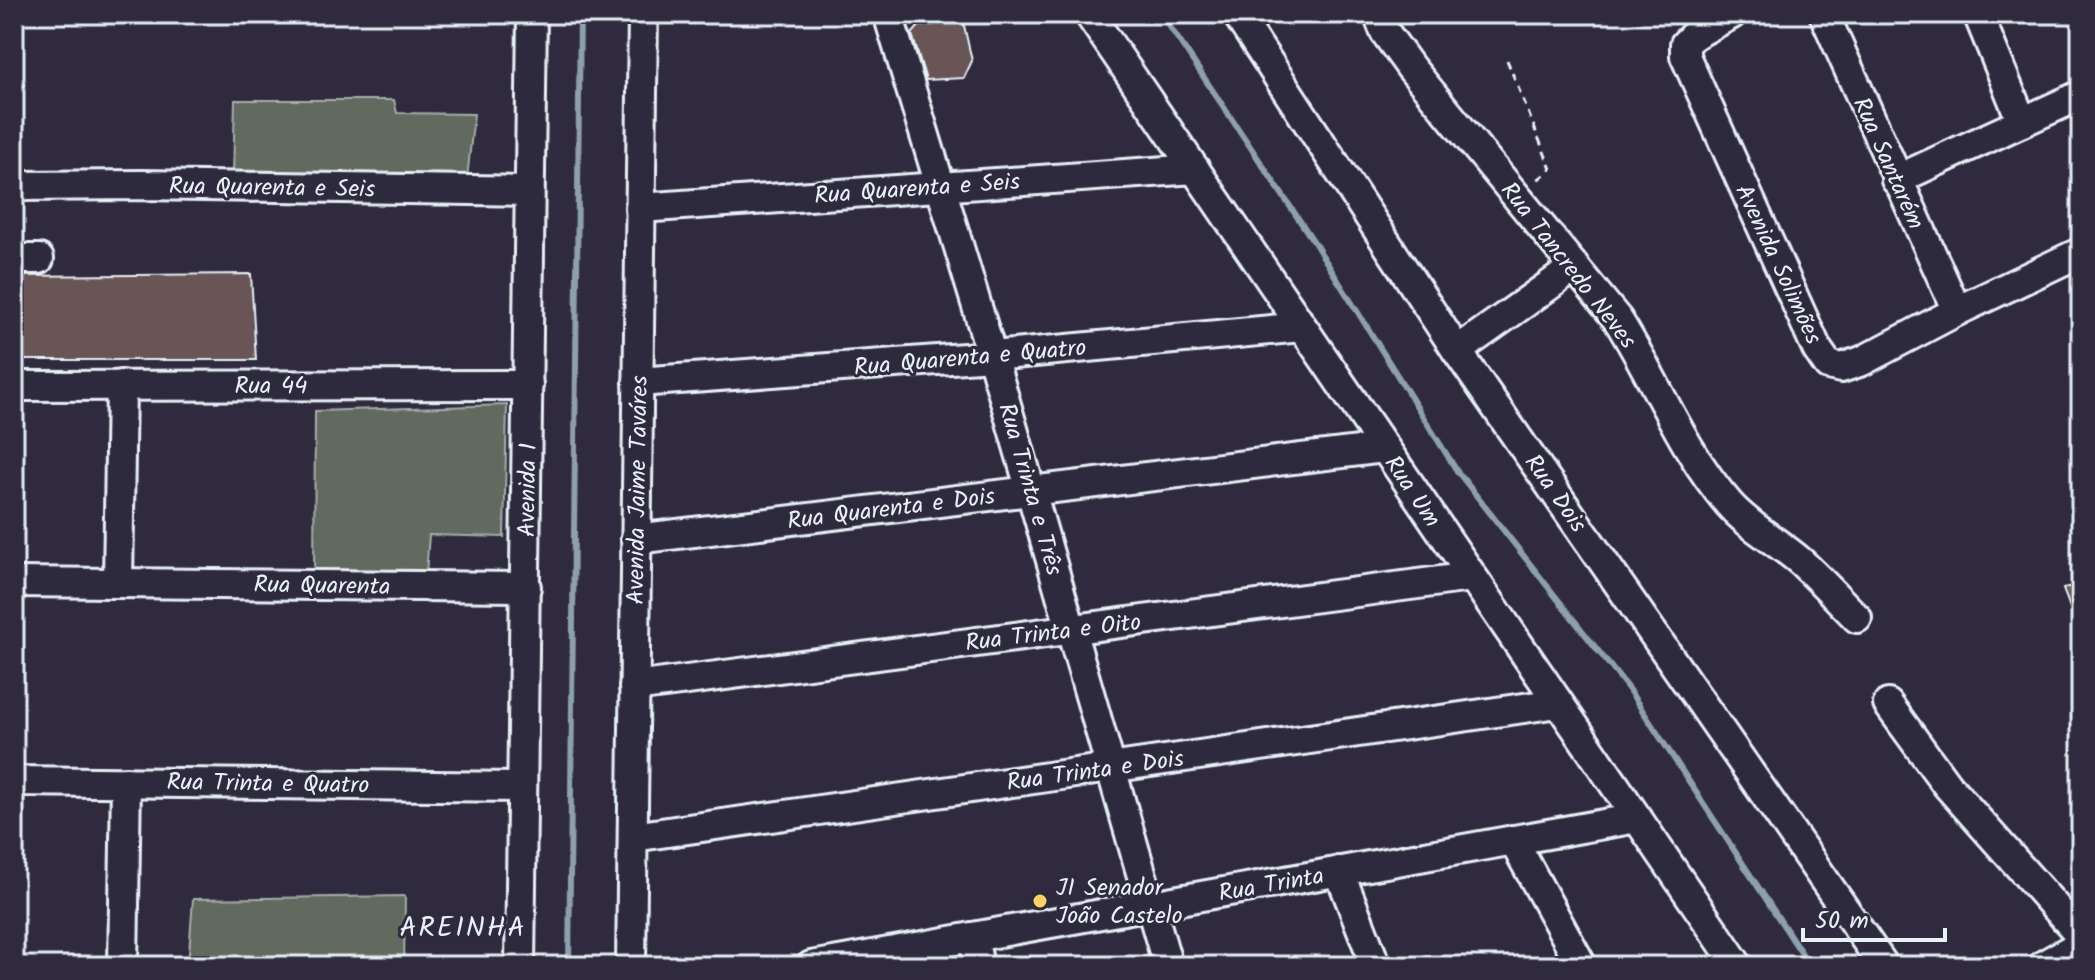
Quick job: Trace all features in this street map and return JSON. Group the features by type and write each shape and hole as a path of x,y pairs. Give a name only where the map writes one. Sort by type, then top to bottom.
{"street":[{"name":"Avenida 1","path":"520,966 532,14"},
{"name":"Avenida Jaime Taváres","path":"631,966 643,14"},
{"name":"Rua Trinta e Três","path":"888,14 992,356 1168,966"},
{"name":"Rua Um","path":"1089,14 1738,966"},
{"name":"Rua Dois","path":"1237,14 1457,351 1884,966"},
{"name":"Rua Tancredo Neves","path":"1378,14 1385,32 1411,68 1618,320 1662,402 1730,506 1801,562 1857,618"},
{"name":"Avenida Solimões","path":"1732,14 1694,35 1685,44 1685,56 1817,349 1828,365 1841,368 1862,361 1957,311 2081,252"},
{"name":"Rua Santarém","path":"1824,14 1957,311"},
{"path":"1978,14 2022,122"},
{"path":"1896,180 2081,95"},
{"name":"Rua Quarenta e Seis","path":"640,208 1195,169"},
{"name":"Rua Quarenta e Seis","path":"14,186 529,191"},
{"path":"1457,351 1575,267"},
{"name":"Rua Quarenta e Quatro","path":"638,382 992,356 1302,327"},
{"path":"118,583 121,385"},
{"name":"Rua 44","path":"14,386 528,385"},
{"name":"Rua Quarenta e Dois","path":"636,539 1384,448"},
{"name":"Rua Trinta e Oito","path":"634,687 1471,577"},
{"name":"Rua Quarenta","path":"14,582 526,587"},
{"name":"Rua Trinta e Dois","path":"633,837 1558,703"},
{"path":"1888,704 1947,785 2081,936"},
{"name":"Rua Trinta e Quatro","path":"14,781 521,787"},
{"path":"123,966 126,782"},
{"name":"Rua Trinta","path":"811,966 1637,818"},
{"path":"1513,840 1582,966"},
{"path":"1339,871 1376,966"},
{"path":"973,937 979,966"},
{"path":"2042,966 2081,944"}],"path":[{"path":"1507,60 1551,169 1516,197"}],"green space":[{"path":"235,100 394,100 397,113 474,114 467,179 233,175"},
{"path":"507,405 504,537 429,535 426,574 314,577 315,411"},
{"path":"405,896 404,966 188,966 193,899"}],"building":[{"path":"963,21 972,61 964,78 926,80 912,34 919,26"},
{"path":"251,274 256,360 14,360 14,276"},
{"path":"2081,582 2081,633 2080,634 2063,589"}],"waterway":[{"path":"569,966 580,14"},
{"path":"1164,18 1312,239 1457,471 1629,690 1810,966"}],"place":[{"name":"JI Senador João Castelo","path":"1040,901"}],"district":[{"name":"AREINHA","path":"463,926"}]}
